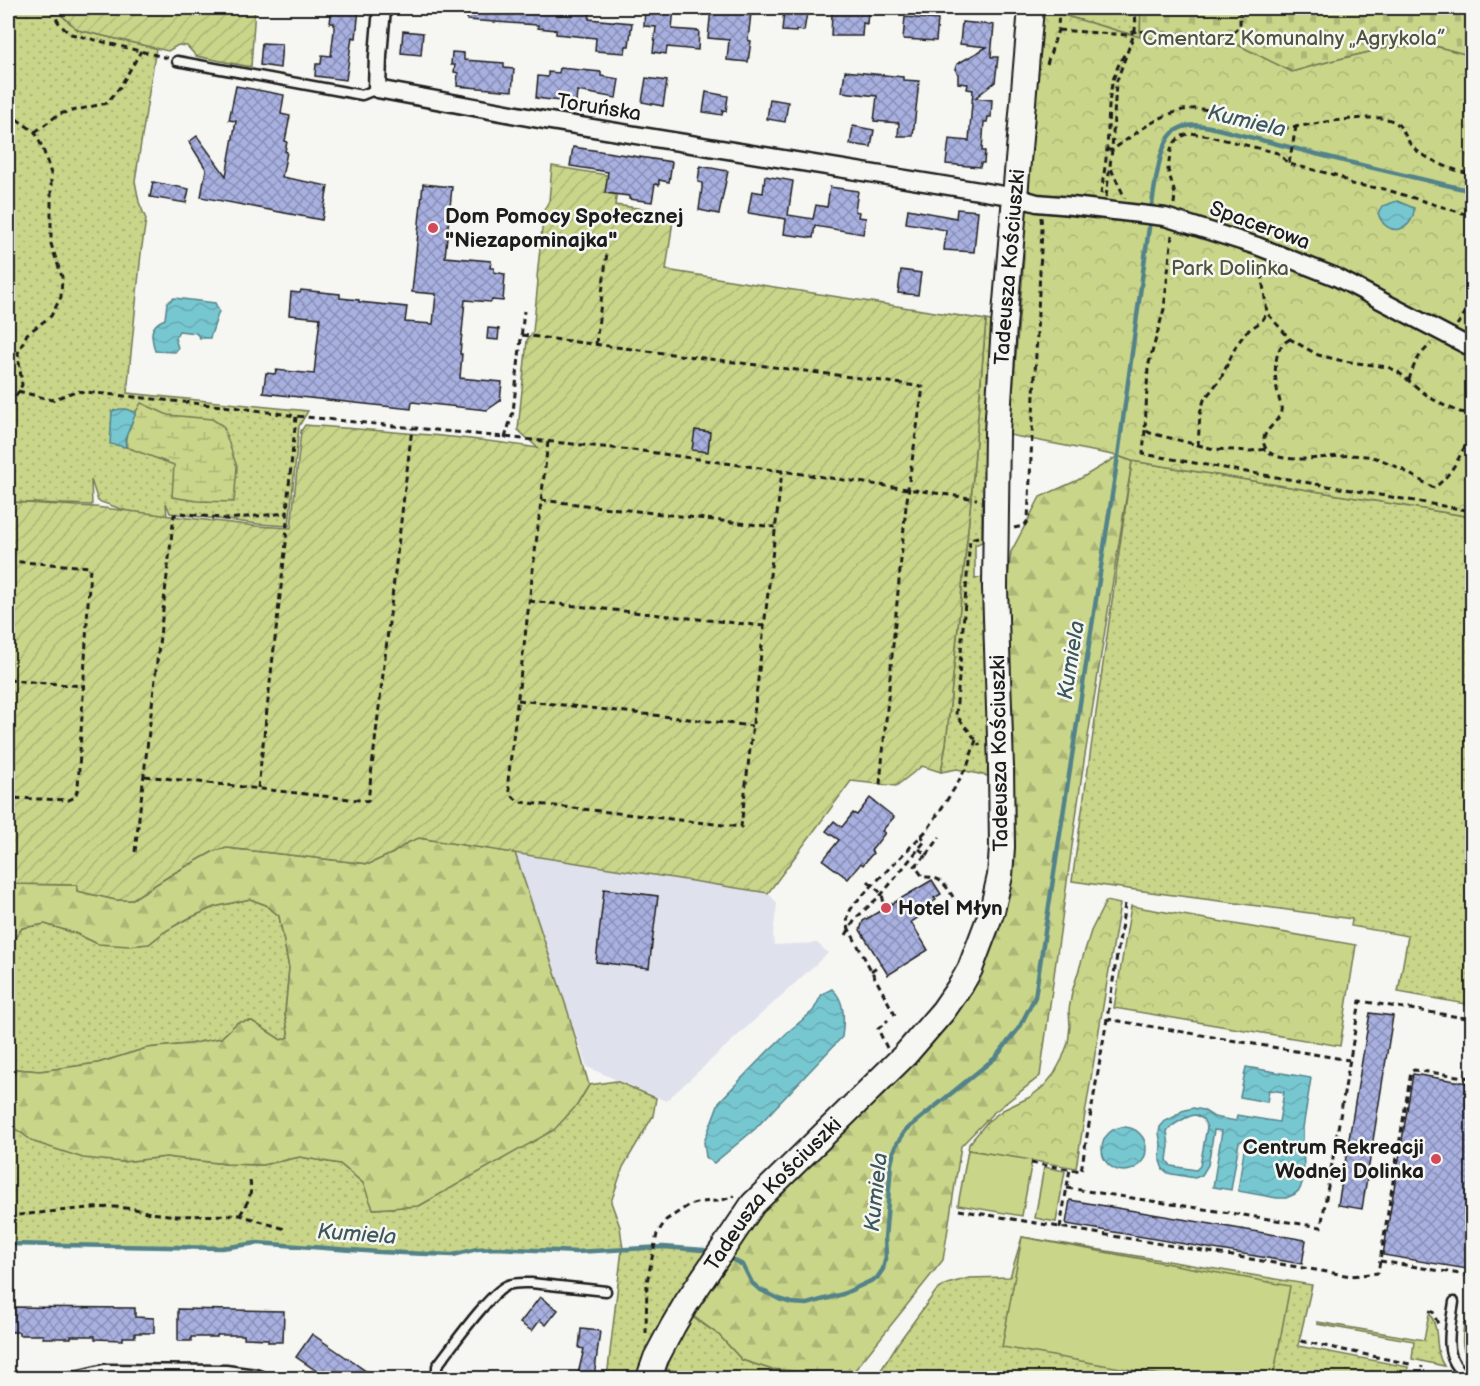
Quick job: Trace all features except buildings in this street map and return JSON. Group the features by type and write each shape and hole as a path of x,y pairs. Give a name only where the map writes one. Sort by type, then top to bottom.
{"street":[{"path":"376,89 382,8"},
{"name":"Tadeusza Kościuszki","path":"657,1378 664,1342 707,1271 753,1203 926,1033 961,985 983,938 992,911 998,889 1002,847 995,588 997,432 1000,386 1026,200 1031,8"},
{"name":"Toruńska","path":"376,89 544,120 1026,200"},
{"name":"Spacerowa","path":"1026,200 1169,218 1257,246 1336,277 1473,348"}],"lane":[{"name":"Toruńska","path":"177,61 362,95 376,89"},
{"path":"439,1378 437,1366 490,1299 507,1285 519,1282 606,1291"},
{"path":"1454,1302 1449,1338 1452,1359 1460,1370 1473,1378"},
{"path":"70,1378 105,1369 226,1370 256,1374 267,1378"}],"path":[{"path":"55,8 54,16 62,28 71,34 177,61"},
{"path":"1044,71 1058,30 1059,8"},
{"path":"1102,209 1116,83 1135,31 1136,8"},
{"path":"1058,30 1128,35 1135,31 1228,37 1240,26 1240,8"},
{"path":"35,132 59,114 107,103 120,87 141,51"},
{"path":"1109,150 1151,123 1186,109 1195,108 1283,128 1346,119 1381,118 1389,119 1403,129 1410,143 1417,150 1442,164 1463,173 1473,174"},
{"path":"8,113 35,132 43,149 51,174 51,243 62,277 61,297 51,316 27,334 18,353 22,385 13,401 8,405"},
{"path":"1289,164 1296,127"},
{"path":"1473,216 1384,189 1351,184 1339,177 1289,164 1278,153 1191,133 1180,137 1172,147 1168,163 1175,194 1169,218 1164,309 1148,368 1143,454 1473,511"},
{"path":"1102,209 1110,167 1109,150"},
{"path":"1110,167 1135,213"},
{"path":"984,754 956,715 970,539 1024,526 1028,520 1042,229 1041,220 1026,200"},
{"path":"1257,246 1267,313 1290,339 1318,355 1388,367 1443,405 1460,412 1473,414"},
{"path":"596,344 608,252"},
{"path":"1409,380 1414,363 1422,352 1448,335 1473,303"},
{"path":"506,438 513,412 525,311"},
{"path":"1198,446 1200,413 1204,400 1221,378 1236,346 1246,332 1262,321 1267,313"},
{"path":"522,335 923,387 906,506 880,784"},
{"path":"1290,339 1281,346 1278,355 1275,382 1282,406 1281,413 1266,432 1264,446 1269,452 1297,460 1340,456 1374,458 1434,488 1453,468 1473,433"},
{"path":"18,391 52,400 76,391 642,451 971,499"},
{"path":"258,788 286,543 296,416"},
{"path":"145,776 368,801 412,428"},
{"path":"1144,430 1198,446 1229,451 1266,449"},
{"path":"548,442 508,781 508,790 513,798 520,802 741,827 782,470"},
{"path":"541,500 775,527"},
{"path":"135,852 174,515 182,513 227,519 287,513"},
{"path":"8,561 90,567 78,788 75,797 69,800 8,798"},
{"path":"529,601 764,626"},
{"path":"8,680 83,686"},
{"path":"518,700 752,726"},
{"path":"895,1015 849,928 847,922 849,911 928,829 968,764 976,740"},
{"path":"846,936 856,918 882,894 925,841 921,835"},
{"path":"940,837 927,855 915,866 923,877 935,877 945,884 953,897"},
{"path":"919,849 927,855"},
{"path":"868,881 882,894 884,904"},
{"path":"1031,1163 1081,1171 1125,904"},
{"path":"872,971 881,964"},
{"path":"1067,1188 1321,1227 1360,1000 1473,1019"},
{"path":"1107,1019 1349,1060"},
{"path":"888,1020 878,1029 889,1053"},
{"path":"960,1210 1351,1276 1378,1273 1412,1072 1414,1070 1473,1078"},
{"path":"1060,1228 1070,1169"},
{"path":"240,1215 250,1198 252,1190 250,1181"},
{"path":"646,1335 647,1282 657,1234 666,1220 680,1210 700,1202 719,1201 736,1195"},
{"path":"8,1216 115,1207 135,1209 150,1214 177,1216 240,1215 285,1228"},
{"path":"1380,1261 1472,1276 1473,1269"},
{"path":"1462,1324 1463,1322 1471,1323 1467,1347 1473,1348"},
{"path":"1301,1341 1410,1364"},
{"path":"1419,1378 1422,1366"}],"shaded area":[{"path":"515,853 768,893 777,903 774,945 817,943 828,953 666,1101 587,1067"}],"green space":[{"path":"8,8 62,8 62,16 78,30 156,48 135,181 139,202 146,219 127,393 308,411 299,426 289,526 170,513 166,503 167,517 127,511 98,501 91,480 92,505 8,502"},
{"path":"62,8 255,8 251,67 196,56 187,46 178,45 168,51 78,30 62,15"},
{"path":"1038,8 1141,8 1140,37 1059,14 1038,13"},
{"name":"Cmentarz Komunalny „Agrykola”","path":"1141,8 1472,8 1472,56 1431,45 1391,47 1292,72 1238,45 1140,37"},
{"name":"Park Dolinka","path":"1038,13 1059,14 1140,37 1238,45 1292,72 1391,47 1431,45 1472,56 1472,517 1132,461 1118,456 1009,435 1024,256"},
{"path":"552,166 619,177 615,205 674,213 666,270 986,320 971,499 946,744 941,772 922,766 896,786 851,781 768,893 419,838 369,864 227,848 214,851 131,900 116,900 77,891 77,885 8,884 8,502 95,507 291,528 301,431 305,425 451,437 538,448 518,430 527,340 533,332 544,210 549,201"},
{"path":"986,320 996,322 986,490 982,504 982,542 975,545 975,579 986,576 992,777 957,769 941,772 946,744 971,499"},
{"path":"141,403 168,415 212,419 223,426 237,467 234,502 197,501 172,497 174,465 126,447 128,430"},
{"path":"1118,456 1132,461 1082,774 1040,1076 992,1114 961,1146 943,1260 851,1375 770,1369 742,1360 719,1335 689,1313 738,1238 990,944 1004,609 1011,552 1040,497 1078,480"},
{"path":"1132,461 1472,517 1472,1005 1398,992 1408,936 1351,926 1352,919 1072,881"},
{"path":"418,838 515,853 568,1012 589,1085 577,1105 554,1130 419,1206 373,1209 363,1183 340,1164 300,1157 262,1165 226,1164 166,1157 122,1162 83,1158 34,1142 10,1125 8,1097 16,1069 40,1071 98,1063 147,1048 221,1038 238,1022 252,1021 281,1040 289,1037 285,1014 289,968 279,916 266,905 250,899 214,907 183,921 149,944 129,946 98,944 75,933 45,924 22,928 8,948 8,884 77,885 77,891 116,900 131,900 214,851 227,848 369,864"},
{"path":"250,899 266,905 279,916 289,968 285,1014 289,1037 281,1040 252,1021 238,1022 221,1038 147,1048 98,1063 40,1071 16,1069 8,1096 8,948 22,928 45,924 75,933 98,944 149,944 183,921 214,907"},
{"path":"1106,901 1120,904 1076,1168 968,1150 969,1144 987,1122 1003,1110 1030,1097 1054,1074 1068,1043 1072,992 1091,931"},
{"path":"1131,906 1356,945 1340,1046 1114,1008"},
{"path":"616,1081 656,1098 653,1116 623,1167 611,1202 620,1227 623,1249 663,1247 709,1252 641,1378 607,1378 622,1249 576,1252 497,1248 477,1249 453,1255 257,1243 222,1248 8,1244 8,1113 10,1125 122,1162 166,1157 226,1164 262,1165 300,1157 340,1164 363,1183 374,1209 419,1206 460,1182 577,1105 589,1085"},
{"path":"968,1150 1032,1160 1022,1216 958,1205"},
{"path":"1044,1167 1065,1171 1056,1222 1035,1218"},
{"path":"1022,1237 1312,1285 1298,1346 1408,1367 1407,1375 1418,1378 876,1378 936,1291 947,1284 969,1278 1010,1277"},
{"path":"1022,1237 1290,1286 1273,1378 1177,1378 1002,1347"},
{"path":"1429,1314 1433,1320 1439,1354 1444,1366 1412,1359 1414,1341 1317,1324 1317,1322 1424,1340"},
{"path":"692,1317 719,1335 742,1360 770,1369 851,1375 848,1378 756,1379 711,1376 666,1369"},
{"path":"1471,1323 1467,1347 1472,1348 1472,1362 1465,1354 1463,1345 1464,1324"}],"water":[{"path":"1397,201 1414,208 1413,216 1405,227 1393,229 1387,227 1378,213 1382,206"},
{"path":"174,298 215,303 219,311 210,338 200,338 196,333 179,331 175,338 178,348 175,352 155,351 153,328 165,319 167,303"},
{"path":"120,409 136,413 125,439 126,447 110,444 112,411"},
{"path":"832,989 842,1005 842,1037 755,1129 714,1163 706,1157 704,1142 719,1102 767,1052 813,1011 822,994"},
{"path":"1246,1067 1311,1078 1303,1128 1304,1177 1300,1189 1295,1194 1286,1198 1277,1198 1238,1191 1244,1140 1239,1142 1231,1190 1213,1187 1222,1131 1214,1130 1208,1165 1202,1175 1195,1178 1168,1173 1163,1169 1160,1161 1160,1127 1165,1121 1182,1111 1193,1108 1203,1110 1214,1117 1236,1121 1237,1115 1279,1122 1284,1092 1269,1090 1267,1102 1240,1097","holes":["1196,1115 1203,1119 1207,1127 1200,1166 1196,1170 1171,1166 1167,1160 1169,1146 1167,1131 1176,1123 1189,1117"]},
{"path":"1124,1127 1140,1133 1146,1149 1140,1165 1124,1171 1108,1165 1102,1149 1108,1133"}],"waterway":[{"name":"Kumiela","path":"1151,212 1160,158 1168,140 1179,128 1198,125 1472,191"},
{"name":"Kumiela","path":"731,1259 743,1265 752,1283 759,1289 792,1303 807,1304 843,1294 877,1278 883,1269 886,1256 885,1239 891,1164 895,1147 906,1130 995,1058 1019,1028 1035,997 1118,456 1150,220"},
{"name":"Kumiela","path":"8,1244 222,1248 257,1243 453,1255 477,1249 497,1248 576,1252 663,1247 704,1250"}],"place":[{"name":"Dom Pomocy Społecznej \"Niezapominajka\"","path":"433,228"},
{"name":"Hotel Młyn","path":"886,908"},
{"name":"Centrum Rekreacji Wodnej Dolinka","path":"1436,1159"}]}
